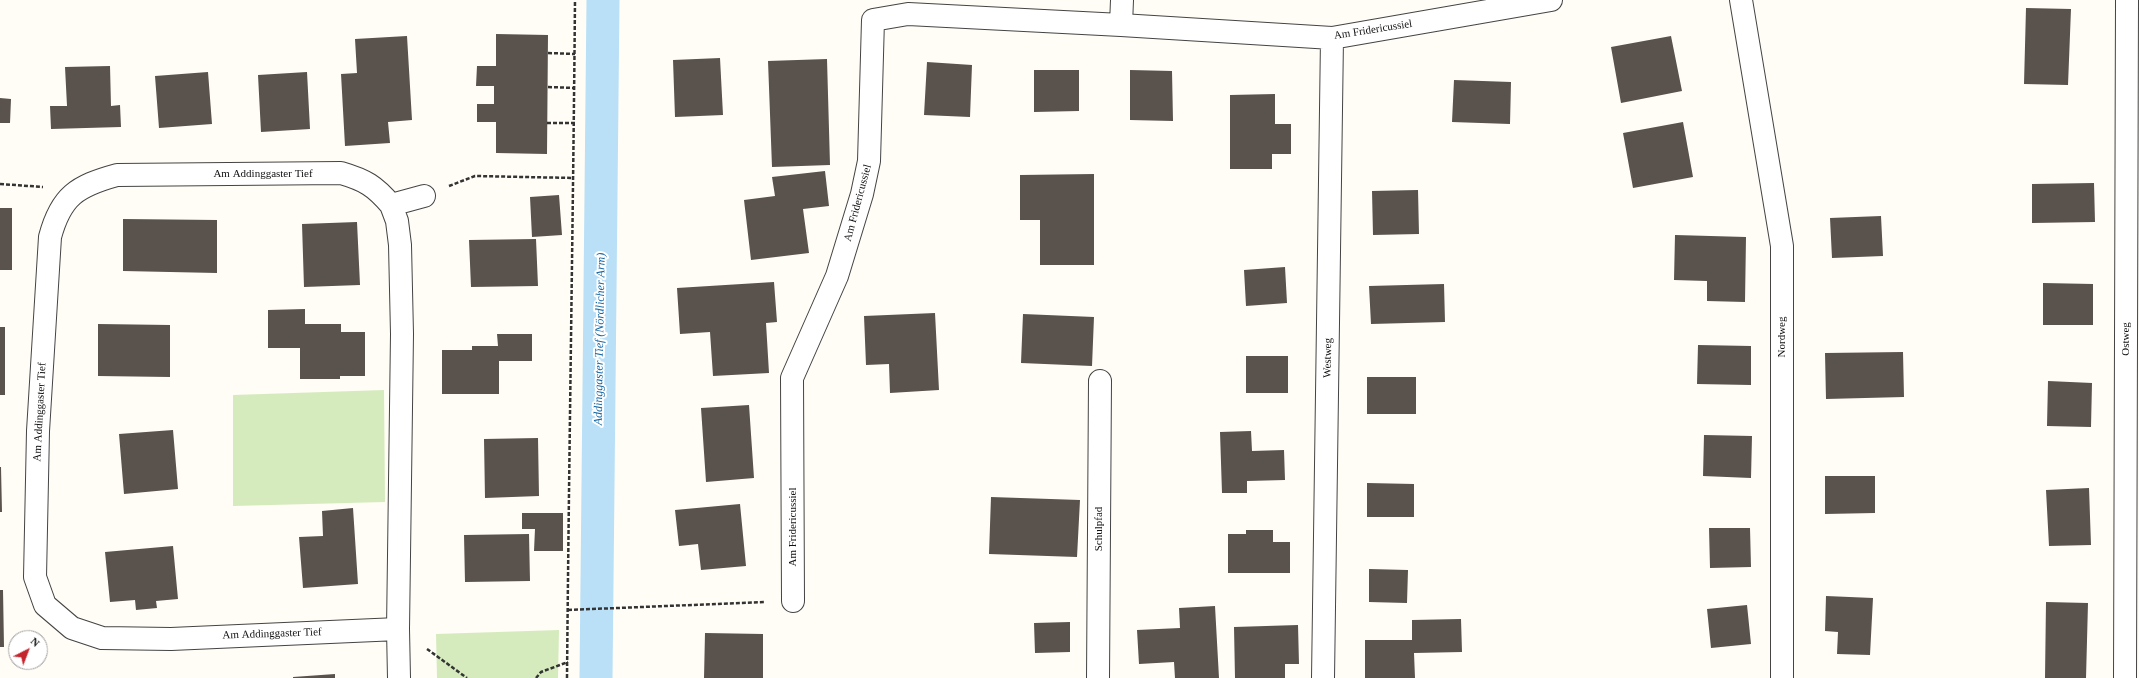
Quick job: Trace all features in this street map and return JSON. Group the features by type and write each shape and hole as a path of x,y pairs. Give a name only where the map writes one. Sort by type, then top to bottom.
{"street":[{"path":"1121,25 1122,0"},
{"name":"Am Fridericussiel","path":"793,601 792,378 837,276 862,194 869,161 873,20 908,14 1332,38 1551,0"},
{"name":"Nordweg","path":"1741,0 1782,246 1782,678"},
{"name":"Ostweg","path":"2125,678 2127,0"},
{"name":"Westweg","path":"1323,678 1332,38"},
{"name":"Am Addinggaster Tief","path":"398,629 171,639 102,638 72,628 45,605 35,577 38,431 50,237 56,215 74,192 94,181 117,175 341,173 364,180 379,191 391,205 397,221 400,245 402,334 398,629 399,678"},
{"path":"391,205 424,196"},
{"name":"Schulpfad","path":"1098,678 1100,381"}],"path":[{"path":"567,678 569,422 575,123 575,0"},
{"path":"548,53 575,54"},
{"path":"548,87 575,88"},
{"path":"547,123 575,123"},
{"path":"424,196 475,176 574,178"},
{"path":"0,184 30,184 74,192"},
{"path":"568,610 625,609 793,601"},
{"path":"398,629 467,678"},
{"path":"536,678 541,672 568,662"}],"green space":[{"path":"384,390 385,502 233,506 233,395"},
{"path":"559,630 558,678 437,678 436,634"}],"building":[{"path":"2026,8 2071,9 2068,85 2024,84"},
{"path":"496,34 548,35 547,154 496,153 496,122 477,122 477,104 494,104 494,86 476,86 477,66 496,66"},
{"path":"407,36 412,120 388,122 390,143 345,146 341,74 357,73 355,39"},
{"path":"1671,36 1682,91 1621,103 1611,47"},
{"path":"720,58 723,115 675,117 673,60"},
{"path":"827,59 830,165 772,167 768,61"},
{"path":"927,62 972,65 970,117 924,115"},
{"path":"110,66 111,106 120,105 121,127 51,129 50,106 67,106 65,67"},
{"path":"1034,70 1079,70 1079,111 1034,112"},
{"path":"1130,70 1172,71 1173,121 1130,120"},
{"path":"208,72 212,124 159,128 155,76"},
{"path":"307,72 310,129 261,132 258,75"},
{"path":"1454,80 1511,82 1510,124 1452,122"},
{"path":"1275,94 1275,124 1291,124 1291,154 1272,154 1272,169 1230,169 1230,95"},
{"path":"0,98 11,99 10,123 0,123"},
{"path":"1683,122 1693,177 1633,188 1623,133"},
{"path":"825,171 829,206 803,209 809,253 751,260 744,200 775,196 772,177"},
{"path":"1094,174 1094,265 1040,265 1040,220 1020,220 1020,175"},
{"path":"2094,183 2095,222 2032,223 2032,184"},
{"path":"1418,190 1419,234 1373,235 1372,191"},
{"path":"559,195 562,235 532,237 530,197"},
{"path":"0,208 12,208 12,270 0,270"},
{"path":"1881,216 1883,256 1832,258 1830,218"},
{"path":"123,219 217,220 217,273 123,271"},
{"path":"357,222 360,285 304,287 302,224"},
{"path":"1675,235 1746,237 1745,302 1707,301 1707,281 1674,280"},
{"path":"536,239 538,286 471,287 469,240"},
{"path":"1285,267 1287,303 1246,306 1244,270"},
{"path":"774,282 777,322 766,323 769,373 713,376 710,332 680,334 677,288"},
{"path":"2043,283 2093,284 2093,325 2043,325"},
{"path":"1444,284 1445,322 1371,324 1369,286"},
{"path":"305,309 305,324 341,324 341,332 365,332 365,376 340,376 340,379 300,379 300,348 268,348 268,310"},
{"path":"935,313 939,390 890,393 889,364 866,365 864,316"},
{"path":"1023,314 1094,317 1092,366 1021,363"},
{"path":"98,324 170,325 170,377 98,376"},
{"path":"0,327 5,327 5,395 0,395"},
{"path":"497,334 532,334 532,361 499,361 499,394 442,394 442,350 472,350 472,346 498,346"},
{"path":"1698,345 1751,346 1751,385 1697,384"},
{"path":"1903,352 1904,397 1826,399 1825,353"},
{"path":"1246,356 1288,356 1288,393 1246,393"},
{"path":"1367,377 1416,377 1416,414 1367,414"},
{"path":"2048,381 2092,383 2091,427 2047,426"},
{"path":"749,405 754,478 706,482 701,408"},
{"path":"173,430 178,489 124,494 119,434"},
{"path":"1251,431 1252,451 1284,450 1285,480 1247,481 1247,493 1222,493 1220,432"},
{"path":"1704,435 1752,436 1751,478 1703,476"},
{"path":"538,438 539,496 485,498 484,439"},
{"path":"1,467 2,512 0,512"},
{"path":"1825,476 1875,476 1875,513 1825,514"},
{"path":"1367,483 1414,484 1414,517 1367,517"},
{"path":"2089,488 2091,545 2049,546 2046,490"},
{"path":"991,497 1080,500 1077,557 989,554"},
{"path":"740,504 746,566 701,570 698,544 679,546 675,510"},
{"path":"353,508 358,584 303,588 299,537 323,536 322,511"},
{"path":"522,513 563,513 563,551 534,551 535,529 522,529"},
{"path":"1709,528 1750,528 1751,567 1710,568"},
{"path":"1246,530 1273,530 1273,542 1290,542 1290,573 1228,573 1228,534 1246,534"},
{"path":"529,534 530,581 465,582 464,535"},
{"path":"173,546 178,599 156,601 157,608 136,610 135,600 110,602 105,552"},
{"path":"1369,569 1408,570 1407,603 1369,602"},
{"path":"0,590 3,590 4,647 0,647"},
{"path":"1826,596 1873,598 1870,655 1837,654 1838,632 1825,631"},
{"path":"2046,602 2088,603 2086,678 2045,678"},
{"path":"1747,605 1751,644 1711,648 1707,609"},
{"path":"1215,606 1219,678 1175,678 1174,662 1139,664 1137,630 1180,628 1179,608"},
{"path":"1461,619 1462,652 1414,653 1415,678 1365,678 1365,640 1412,640 1412,620"},
{"path":"1070,622 1070,652 1035,653 1034,623"},
{"path":"1298,625 1299,664 1285,664 1285,678 1235,678 1234,627"},
{"path":"705,633 763,634 763,678 704,678"},
{"path":"335,674 335,678 293,678 293,677"}],"waterway":[{"name":"Addinggaster Tief (Nördlicher Arm)","path":"596,678 603,0"}]}
